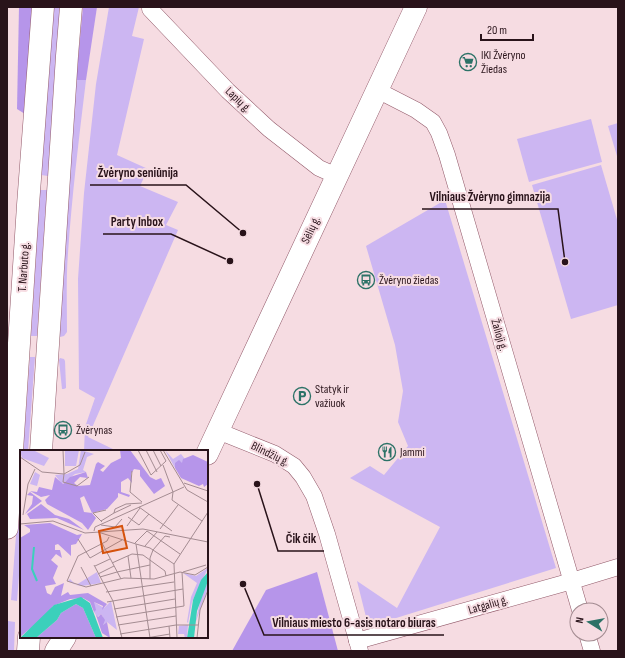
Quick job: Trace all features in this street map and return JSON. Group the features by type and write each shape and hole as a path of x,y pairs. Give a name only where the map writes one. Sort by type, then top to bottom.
{"main road":[{"name":"T. Narbuto g.","path":"7,528 43,7"},
{"path":"41,450 66,56 71,7"},
{"name":"Sėlių g.","path":"208,452 416,7"},
{"path":"28,651 29,638"},
{"path":"56,651 64,638"}],"street":[{"name":"Lapių g.","path":"150,9 228,91 269,129 319,168 337,176"},
{"name":"Žalioji g.","path":"377,90 416,110 433,122 439,133 578,602"},
{"name":"Blindžių g.","path":"218,431 275,454 294,466 303,477 314,496 327,534 358,646"},
{"name":"Latgalių g.","path":"358,646 618,567"}],"shaded area":[{"path":"19,7 35,7 25,114 17,109"},
{"path":"54,7 61,7 48,176 41,175"},
{"path":"83,7 97,7 86,80 76,80"},
{"path":"109,7 139,7 132,36 144,39 117,155 148,169 140,186 178,202 166,225 178,230 88,437 115,450 84,450 85,427 95,398 79,389 78,279 84,193 96,84"},
{"path":"76,80 86,80 70,231 67,273 67,332 64,336 60,337 58,336"},
{"path":"591,119 602,162 529,182 517,139"},
{"path":"618,123 618,155 617,156 608,126"},
{"path":"601,165 618,223 618,305 571,319 532,185"},
{"path":"40,190 47,190 37,336 31,336"},
{"path":"445,200 556,568 393,619 368,625 357,581 397,608 440,527 350,478 370,466 384,475 408,446 398,422 403,391 395,345 366,246"},
{"path":"30,357 35,357 28,450 23,450"},
{"path":"60,358 64,359 65,361 66,388 64,389 62,389"},
{"path":"20,484 20,563 17,601 11,600"},
{"path":"317,572 338,651 232,651 266,590"},
{"path":"8,621 15,622 14,651 7,651"}],"place":[{"name":"IKI Žvėryno Žiedas","path":"468,62"},
{"name":"Žvėryno seniūnija","path":"243,233"},
{"name":"Party Inbox","path":"230,261"},
{"name":"Vilniaus Žvėryno gimnazija","path":"565,262"},
{"name":"Žvėryno žiedas","path":"366,280"},
{"name":"Statyk ir važiuok","path":"302,396"},
{"name":"Žvėrynas","path":"63,430"},
{"name":"Jammi","path":"387,452"},
{"name":"Čik čik","path":"257,484"},
{"name":"Vilniaus miesto 6-asis notaro biuras","path":"243,584"}]}
